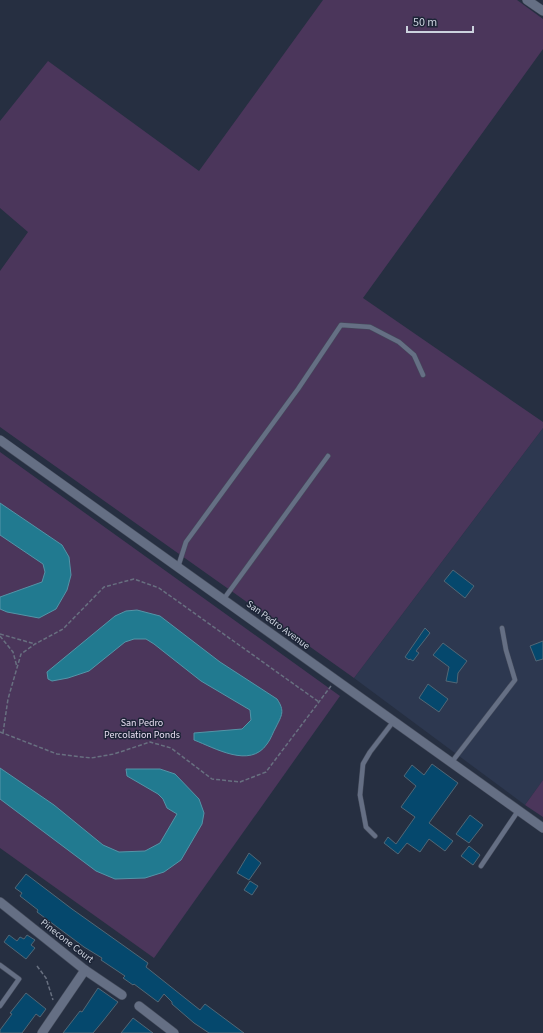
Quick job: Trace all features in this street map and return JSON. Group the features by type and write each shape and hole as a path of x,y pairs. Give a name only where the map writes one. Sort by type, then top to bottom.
{"street":[{"path":"527,0 543,11"},
{"name":"San Pedro Avenue","path":"0,440 335,679 392,722 543,828"},
{"name":"Pinecone Court","path":"0,902 85,970 122,995"},
{"path":"42,1033 85,970"},
{"path":"139,1006 174,1033"}],"lane":[{"path":"178,567 186,542 298,389 341,325 370,327 399,342 414,355 423,375"},
{"path":"223,600 328,456"},
{"path":"451,763 515,680 506,650 502,628"},
{"path":"375,836 366,827 360,795 363,764 392,722"},
{"path":"481,866 518,811"},
{"path":"0,965 19,979 0,1006"}],"path":[{"path":"3,733 8,699 21,654 35,644 63,629 104,587 134,579 158,588 319,702"},
{"path":"0,635 35,644"},
{"path":"0,635 13,652 17,667"},
{"path":"0,732 57,754 91,758 114,754 150,742 171,748 212,780 240,782 266,772 335,679"},
{"path":"37,966 46,978 52,998 59,1008"}],"shaded area":[{"path":"543,428 543,780 525,805 354,678"},
{"path":"0,503 62,545 69,557 71,575 67,590 56,609 39,618 7,612 0,609 0,597 42,582 45,572 43,564 0,535"},
{"path":"137,610 160,616 220,662 277,699 282,713 268,742 260,751 251,755 242,756 222,751 194,740 194,733 242,729 251,720 250,710 201,681 146,639 134,639 125,642 89,671 68,678 52,681 48,679 47,672 115,616 126,611"},
{"path":"0,768 54,805 103,845 119,852 145,851 160,843 177,814 167,808 163,799 158,794 127,776 126,769 160,769 175,774 199,799 204,813 202,824 181,860 164,872 145,878 115,879 96,871 0,799"}],"green space":[{"path":"323,0 517,0 543,19 543,49 363,298 543,422 543,428 354,678 0,427 0,271 28,232 0,208 0,121 48,61 199,171"},
{"name":"San Pedro Percolation Ponds","path":"0,452 340,696 154,958 0,848"},
{"path":"543,780 543,817 525,805"}],"building":[{"path":"453,570 474,586 465,598 444,581"},
{"path":"425,628 430,633 416,651 419,653 413,661 410,659 409,660 405,657"},
{"path":"543,641 543,659 536,661 530,646"},
{"path":"443,643 467,661 458,673 457,683 446,681 449,667 433,655"},
{"path":"428,684 448,699 439,712 419,698"},
{"path":"432,764 458,783 429,823 453,841 445,851 429,839 420,852 407,843 398,854 384,843 388,837 396,844 415,817 401,807 416,786 404,776 412,765 424,775"},
{"path":"470,815 483,825 469,843 456,834"},
{"path":"469,846 480,855 473,865 461,856"},
{"path":"249,853 261,863 249,880 237,873"},
{"path":"26,874 148,963 146,967 200,1010 205,1004 244,1033 209,1033 194,1023 172,1004 172,1002 164,994 158,1002 134,984 133,985 123,978 125,976 37,912 38,910 20,896 22,893 15,888"},
{"path":"250,881 258,886 252,895 244,890"},
{"path":"9,935 17,941 20,937 24,939 27,935 35,940 31,945 35,948 26,959 4,942"},
{"path":"98,988 118,1002 93,1033 63,1033 80,1011 82,1012"},
{"path":"26,993 46,1009 40,1017 36,1014 22,1033 0,1033 0,1030 12,1014 10,1013"},
{"path":"133,1018 153,1033 121,1033"}]}
